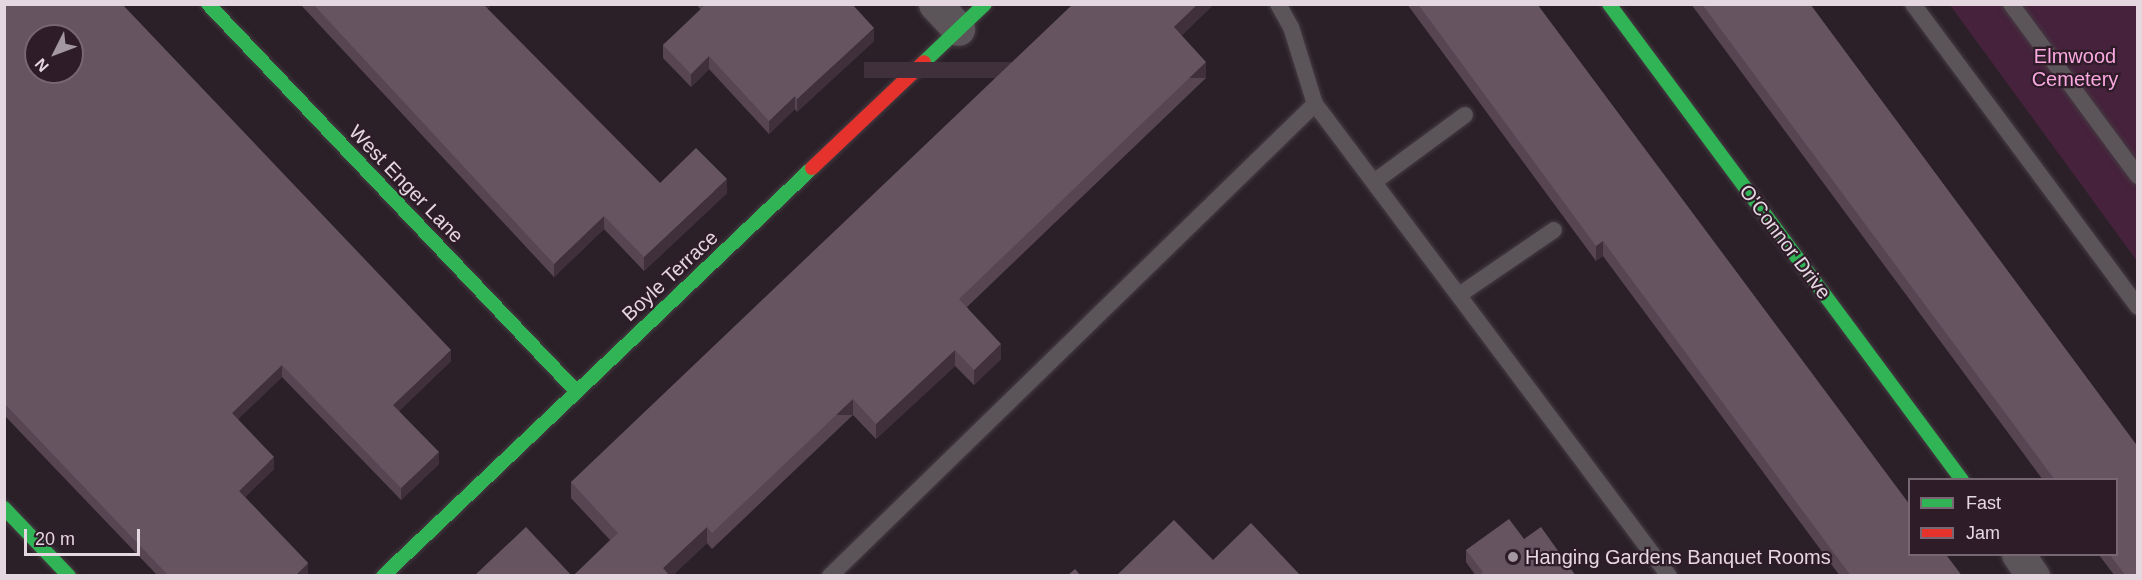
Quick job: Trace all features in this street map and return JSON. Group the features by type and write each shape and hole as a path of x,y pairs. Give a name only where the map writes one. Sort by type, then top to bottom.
{"street":[{"name":"West Enger Lane","path":"208,4 576,391"},
{"path":"935,4 958,29"},
{"name":"Boyle Terrace","path":"383,576 985,4"},
{"name":"O'Connor Drive","path":"1609,4 1961,478"},
{"path":"4,508 69,576"},
{"path":"2019,556 2034,576"}],"lane":[{"path":"1278,4 1291,27 1315,104 1669,576"},
{"path":"1913,4 2138,307"},
{"path":"2011,4 2138,176"},
{"path":"830,576 1315,104"},
{"path":"1374,182 1465,115"},
{"path":"1459,295 1554,230"}],"green space":[{"name":"Elmwood Cemetery","path":"1950,5 2137,5 2137,261"}],"building":[{"path":"4,4 122,4 451,350 393,405 439,452 401,488 282,365 232,413 274,457 239,491 308,563 295,576 169,576 4,403"},
{"path":"313,4 483,4 660,183 696,148 727,179 644,257 604,216 554,264"},
{"path":"706,4 852,4 874,28 797,99 795,96 769,121 709,56 691,74 663,45"},
{"path":"1073,4 1198,4 1174,27 1206,62 959,299 1001,344 974,370 955,350 876,424 853,399 712,533 707,527 663,568 670,576 573,576 618,533 571,482"},
{"path":"1418,4 1537,4 1908,502 1908,556 1947,556 1962,576 1851,576 1603,241 1596,246"},
{"path":"1702,4 1810,4 2138,447 2138,576 2126,576 2111,556 2118,556 2118,478 2054,478"},
{"name":"Hanging Gardens Banquet Rooms","path":"1509,519 1524,539 1541,527 1576,576 1478,576 1483,572 1466,550"},
{"path":"1174,520 1213,560 1251,523 1301,576 1116,576"},
{"path":"526,527 572,576 474,576"},
{"path":"1075,569 1081,576 1067,576"}],"traffic: fast":[{"path":"208,4 576,391"},
{"path":"924,62 985,4"},
{"path":"1609,4 1961,478"},
{"path":"383,576 812,168"},
{"path":"4,508 69,576"}],"traffic: jam":[{"path":"812,168 924,62"}],"place":[{"name":"Hanging Gardens Banquet Rooms","path":"1513,557"}]}
